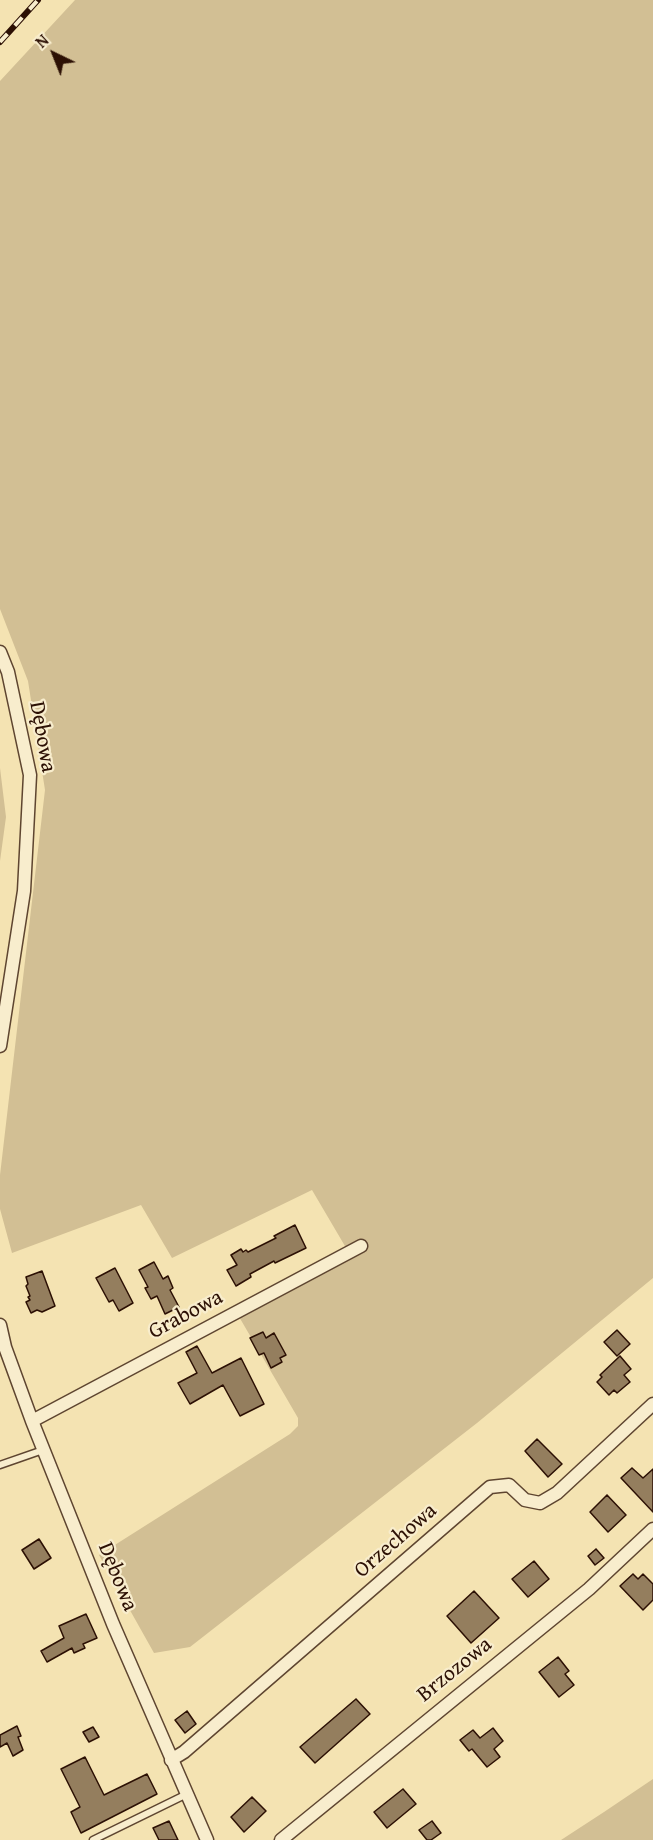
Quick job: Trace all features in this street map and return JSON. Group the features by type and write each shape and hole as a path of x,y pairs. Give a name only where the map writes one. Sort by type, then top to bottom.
{"street":[{"name":"Dębowa","path":"0,652 8,672 30,775 24,891 0,1046"},
{"name":"Grabowa","path":"32,1421 361,1246"},
{"name":"Dębowa","path":"0,1325 5,1347 32,1421 113,1624 207,1840"},
{"name":"Orzechowa","path":"171,1760 184,1752 490,1487 508,1485 525,1500 540,1503 557,1493 653,1404"},
{"name":"Brzozowa","path":"281,1840 589,1589 653,1529"}],"lane":[{"path":"0,1465 44,1450"},
{"path":"93,1840 186,1794"}],"shaded area":[{"path":"75,0 653,0 653,1278 477,1423 190,1647 154,1653 99,1555 290,1434 298,1426 298,1418 238,1315 352,1258 312,1190 172,1258 141,1205 12,1253 0,1209 0,1175 45,790 28,681 0,609 0,81"},
{"path":"0,768 6,817 0,861"},
{"path":"653,1779 653,1840 561,1840 604,1812"}],"building":[{"path":"295,1225 306,1248 250,1274 251,1277 236,1286 227,1270 237,1265 231,1255 241,1249 243,1252 246,1250 248,1252 276,1238 274,1236"},
{"path":"154,1262 163,1279 168,1276 173,1288 170,1290 179,1307 165,1314 157,1296 151,1299 145,1288 148,1287 139,1270"},
{"path":"115,1268 133,1303 119,1311 113,1300 109,1302 96,1278"},
{"path":"42,1271 55,1306 42,1312 37,1310 31,1313 26,1302 30,1300 28,1297 30,1296 26,1286 28,1284 26,1277"},
{"path":"617,1330 630,1344 617,1356 604,1342"},
{"path":"263,1332 266,1338 274,1333 286,1355 280,1358 282,1362 271,1368 264,1353 259,1355 250,1338"},
{"path":"197,1346 212,1373 241,1358 264,1404 240,1416 223,1385 190,1404 178,1383 197,1373 186,1352"},
{"path":"620,1356 631,1369 624,1375 630,1382 617,1393 614,1390 609,1395 597,1382 602,1377 600,1375"},
{"path":"537,1439 562,1464 548,1477 525,1451"},
{"path":"632,1468 643,1478 653,1469 653,1512 621,1478"},
{"path":"607,1495 626,1515 608,1532 590,1512"},
{"path":"39,1539 51,1558 34,1569 22,1550"},
{"path":"596,1549 604,1558 595,1565 588,1556"},
{"path":"534,1561 549,1579 528,1597 512,1579"},
{"path":"633,1574 638,1579 643,1574 653,1584 653,1600 643,1610 620,1586"},
{"path":"474,1591 499,1618 471,1643 447,1616"},
{"path":"86,1614 97,1638 83,1644 85,1648 74,1653 72,1648 47,1662 41,1651 64,1638 59,1626"},
{"path":"558,1657 569,1671 565,1674 574,1685 559,1697 539,1672"},
{"path":"356,1699 370,1714 315,1763 300,1747"},
{"path":"187,1711 196,1724 185,1733 175,1720"},
{"path":"17,1726 23,1750 13,1756 7,1743 0,1747 0,1735"},
{"path":"93,1727 99,1737 89,1742 83,1732"},
{"path":"493,1728 503,1741 494,1749 500,1757 487,1767 472,1749 469,1751 460,1740 473,1730 480,1738"},
{"path":"85,1757 104,1795 147,1774 157,1794 81,1833 71,1812 80,1807 61,1769"},
{"path":"403,1789 416,1804 387,1828 374,1812"},
{"path":"252,1797 266,1811 244,1832 231,1817"},
{"path":"169,1821 178,1840 159,1840 153,1828"},
{"path":"432,1821 441,1833 427,1840 419,1830"}],"railway":[{"path":"0,42 38,0"}]}
